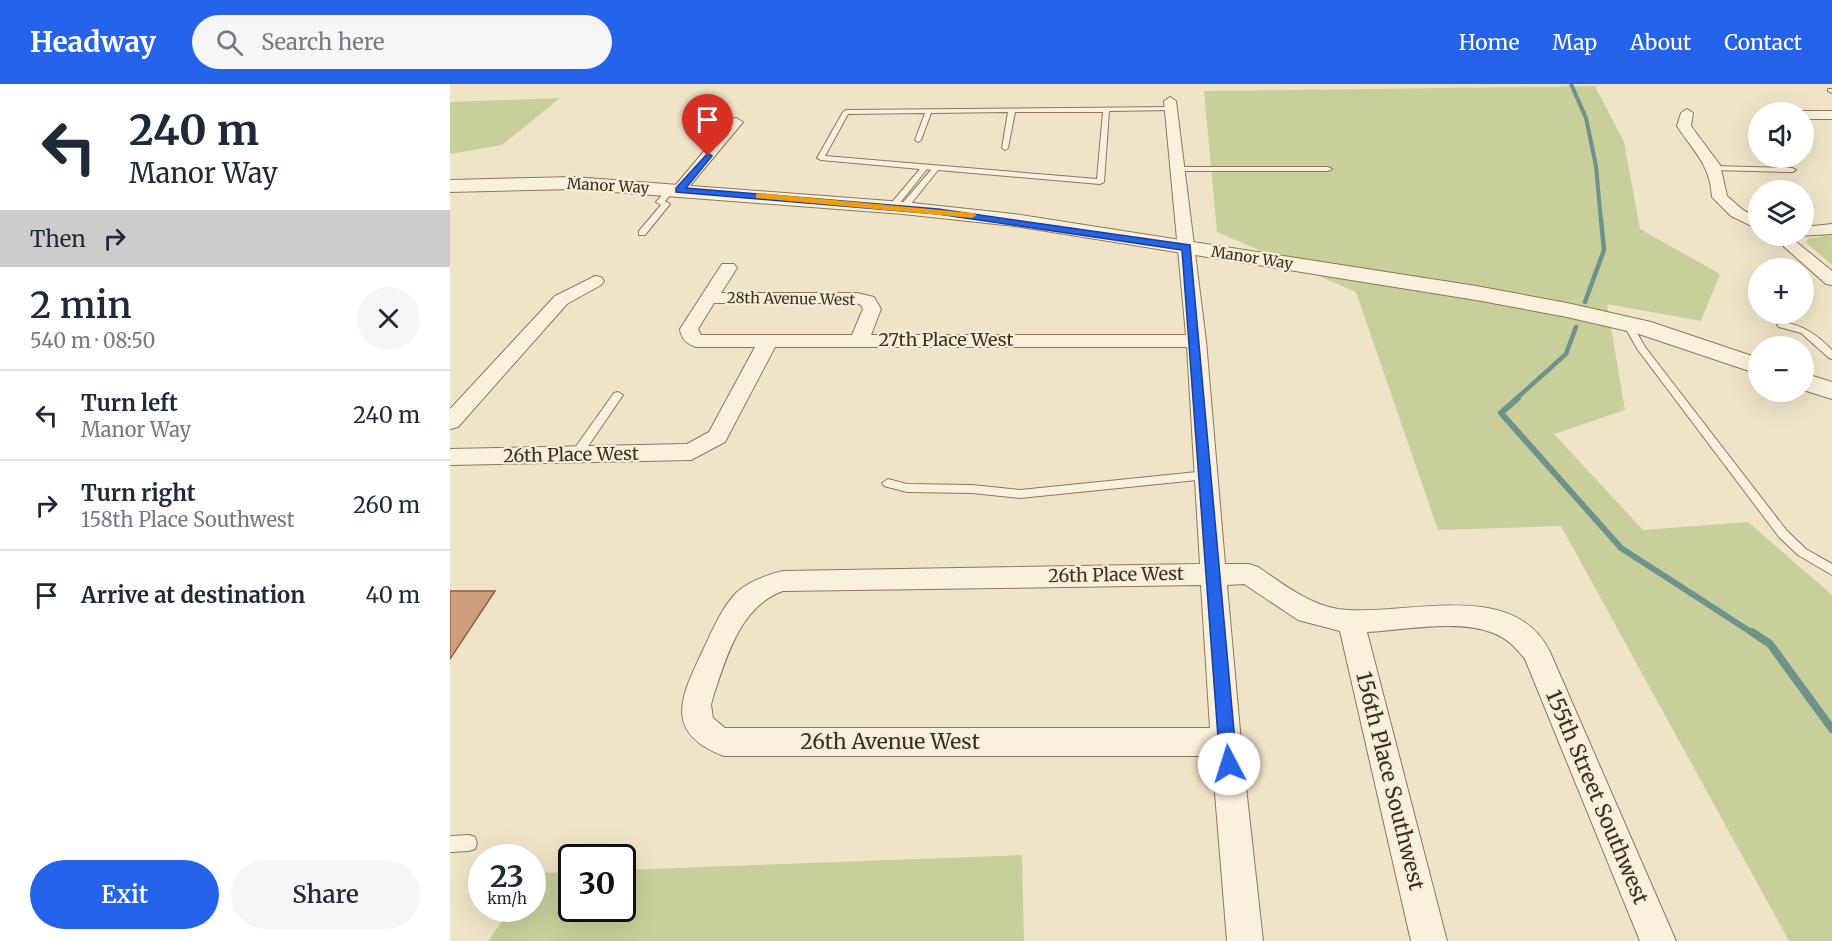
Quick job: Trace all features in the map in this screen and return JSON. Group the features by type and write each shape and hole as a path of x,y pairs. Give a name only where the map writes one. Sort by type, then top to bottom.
{"street":[{"path":"1171,105 1196,341 1245,941"},
{"path":"1687,113 1684,126 1692,140 1716,168 1719,176 1720,197 1725,204 1748,219"},
{"path":"1814,115 1832,115"},
{"path":"676,190 736,122"},
{"name":"Manor Way","path":"450,186 574,183 897,208 1014,220 1476,293 1567,310 1628,324 1748,363"},
{"path":"1814,231 1832,229"},
{"path":"1792,246 1832,280"},
{"path":"708,298 728,268"},
{"path":"450,422 561,300 595,280"},
{"name":"27th Place West","path":"708,298 689,329 690,335 696,341 1196,341"},
{"name":"28th Avenue West","path":"708,298 857,298 868,301 872,309 860,340"},
{"name":"26th Place West","path":"450,457 691,452 717,437 768,341"},
{"path":"1814,385 1832,391"},
{"name":"26th Place West","path":"747,598 772,583 783,580 1249,574 1314,615 1351,621 1477,616 1500,622 1522,635 1536,652"},
{"name":"26th Avenue West","path":"747,598 731,618 696,705 698,721 703,730 711,737 724,742 1227,742"},
{"name":"156th Place Southwest","path":"1351,621 1429,941"},
{"name":"155th Street Southwest","path":"1536,652 1658,941"}],"lane":[{"path":"1106,110 1100,182 821,158 846,112 1106,110 1171,105"},
{"path":"918,140 929,111"},
{"path":"1005,148 1012,111"},
{"path":"897,208 924,168"},
{"path":"1716,168 1792,170"},
{"path":"897,208 935,169"},
{"path":"1179,169 1328,169"},
{"path":"642,233 666,204 660,202 676,190"},
{"path":"1628,324 1641,348 1764,511 1802,552 1832,570"},
{"path":"1782,325 1797,326 1806,330 1832,356"},
{"path":"576,455 618,395"},
{"path":"888,483 907,488 972,489 1020,494 1207,476"},
{"path":"450,844 469,843"}],"green space":[{"path":"1595,86 1624,142 1640,229 1720,274 1701,321 1607,304 1625,410 1554,434 1643,530 1748,522 1832,595 1832,941 1789,941 1561,526 1438,530 1356,292 1217,232 1204,91"},
{"path":"560,98 502,145 450,154 450,102"},
{"path":"1830,235 1832,237 1832,265 1810,246 1814,246 1814,238"},
{"path":"1022,855 1024,941 488,941 502,922 546,922 546,873 558,872 558,922 636,922 636,870"}],"building":[{"path":"450,591 495,591 450,659"}],"waterway":[{"path":"1571,84 1586,118 1596,166 1601,221"},
{"path":"1585,302 1604,250 1601,219"},
{"path":"1516,399 1566,354 1576,327"},
{"path":"1518,398 1501,413 1621,548 1754,634"},
{"path":"1752,632 1770,644 1832,729"}],"slow traffic":[{"path":"759,196 972,215"}],"route":[{"path":"708,156 679,190 938,211 1014,220 1187,248 1229,764"}]}
